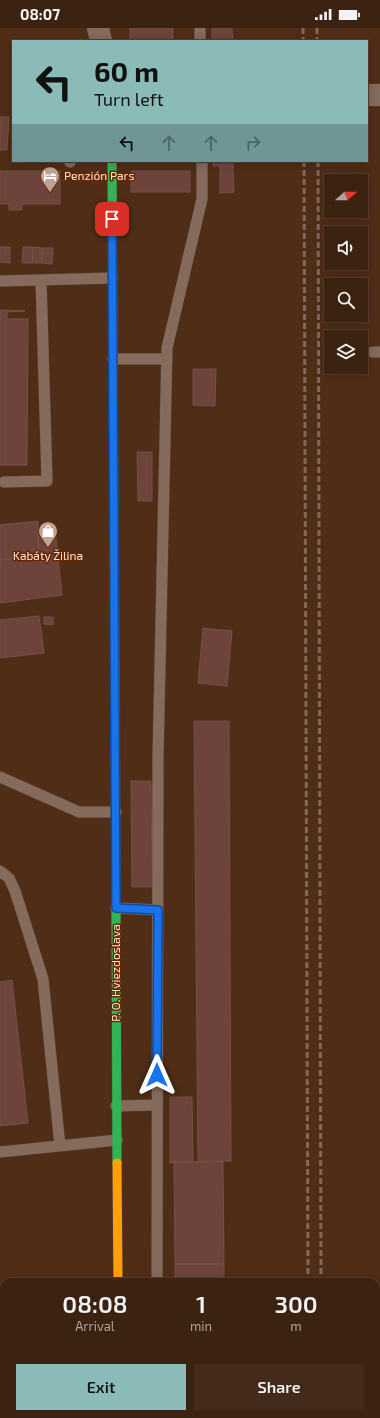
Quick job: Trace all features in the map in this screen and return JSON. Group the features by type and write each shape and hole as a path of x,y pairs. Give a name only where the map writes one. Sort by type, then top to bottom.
{"street":[{"path":"98,28 101,40"},
{"path":"368,95 380,95"},
{"name":"P. O. Hviezdoslava","path":"112,162 118,1278"}],"lane":[{"path":"200,28 200,40"},
{"path":"157,1278 158,749 167,348 202,199 202,162"},
{"path":"0,281 112,278"},
{"path":"4,482 47,481 41,280"},
{"path":"113,359 167,359"},
{"path":"0,777 79,812 116,812"},
{"path":"0,871 9,878 15,890 43,979 60,1146"},
{"path":"116,908 158,910"},
{"path":"116,1106 157,1105"},
{"path":"0,1152 117,1140"}],"building":[{"path":"130,28 173,28 173,40 130,40"},
{"path":"212,28 232,28 233,40 212,40"},
{"path":"0,117 9,117 7,150 0,150"},
{"path":"213,162 233,162 233,166 213,166"},
{"path":"233,166 234,192 220,193 220,167"},
{"path":"0,171 60,171 60,204 22,204 22,210 9,210 9,204 0,204"},
{"path":"131,171 190,171 190,192 131,192"},
{"path":"0,247 10,247 10,263 0,262"},
{"path":"23,247 33,247 32,263 22,263"},
{"path":"33,247 42,248 42,263 32,263"},
{"path":"42,248 53,248 52,264 42,263"},
{"path":"0,310 25,311 7,312 7,319 28,319 27,465 0,465"},
{"path":"193,369 216,369 215,406 193,405"},
{"path":"137,452 152,452 152,501 138,501"},
{"path":"38,521 39,556 0,560 0,525"},
{"path":"55,530 62,595 0,603 0,560 39,556 37,532"},
{"path":"39,616 44,653 0,658 0,620"},
{"path":"44,617 53,617 53,625 44,624"},
{"path":"203,628 232,631 227,686 198,683"},
{"path":"194,721 229,721 231,1161 198,1162"},
{"path":"131,781 151,781 152,887 132,887"},
{"path":"12,980 28,1123 0,1126 0,982"},
{"path":"170,1097 192,1097 193,1162 170,1163"},
{"path":"223,1161 224,1264 175,1264 174,1162"},
{"path":"175,1264 224,1264 224,1278 175,1278"}],"railway":[{"path":"303,28 303,40"},
{"path":"317,28 317,40"},
{"path":"304,162 308,1278"},
{"path":"318,162 321,1278"}],"traffic: fast":[{"path":"112,162 114,519"},
{"path":"115,663 117,1163"}],"traffic: slow":[{"path":"117,1163 118,1278"}],"traffic: jam":[{"path":"114,519 115,663"}],"place":[{"name":"Penzión Pars","path":"50,193"},
{"name":"Kabáty Žilina","path":"48,548"}],"route":[{"path":"112,219 116,908 158,910 157,1075"}]}
